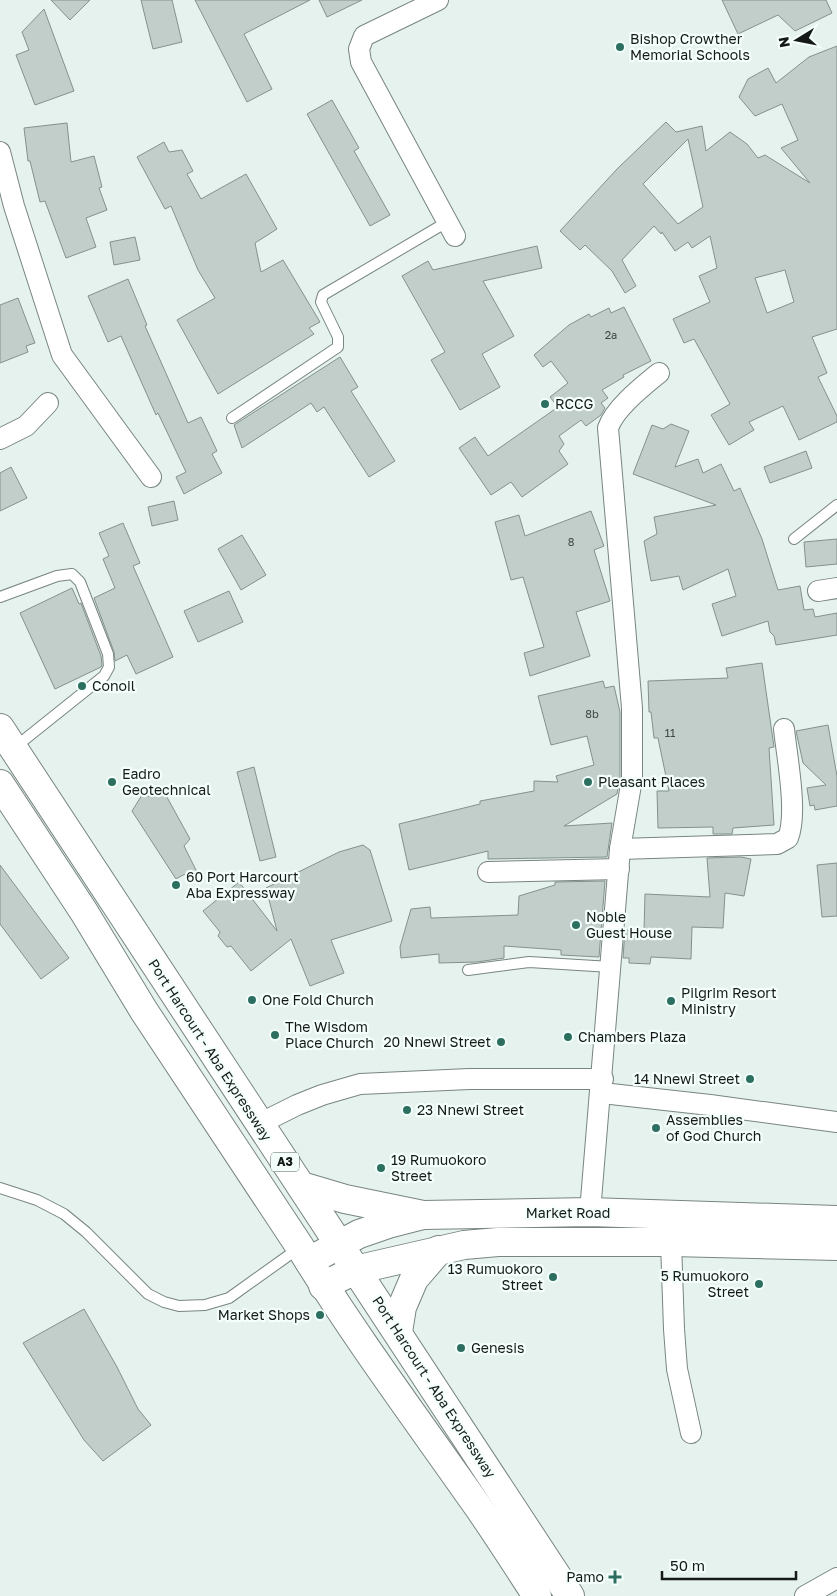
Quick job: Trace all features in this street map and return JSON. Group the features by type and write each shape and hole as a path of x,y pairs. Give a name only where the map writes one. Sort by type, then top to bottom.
{"main road":[{"name":"Port Harcourt - Aba Expressway","path":"7,738 570,1596"},
{"name":"Port Harcourt - Aba Expressway","path":"0,784 84,912 144,1011 304,1254 323,1286 476,1504 537,1596"},
{"path":"301,1186 345,1199 423,1215"},
{"name":"Market Road","path":"304,1254 340,1244 378,1227 423,1215 590,1212 837,1220"},
{"name":"Market Road","path":"323,1286 356,1270 464,1245 498,1242 672,1242 837,1246"},
{"path":"398,1332 402,1307 414,1279 439,1250"}],"street":[{"path":"438,0 364,36 359,49 361,62 451,229"},
{"path":"0,152 14,206 62,355 151,477"},
{"path":"590,1212 620,859 632,780 632,708 608,428 610,421 636,392 659,373"},
{"path":"0,439 26,426 48,403"},
{"path":"488,872 777,844 788,838 792,828 784,729"},
{"path":"259,1124 297,1104 360,1084 469,1079 602,1086 710,1105 837,1122"},
{"path":"672,1242 677,1369 691,1433"},
{"path":"806,1596 837,1578"}],"lane":[{"path":"232,418 338,347 338,337 321,302 323,295 451,229"},
{"path":"794,539 837,505"},
{"path":"0,597 57,576 72,574 80,582 108,654 109,667 104,676 7,738"},
{"path":"468,970 529,962 612,967"},
{"path":"0,1188 37,1200 64,1214 86,1232 148,1294 164,1302 179,1306 219,1302 229,1298 304,1254"}],"building":[{"path":"51,0 90,0 70,20"},
{"path":"141,0 172,0 182,42 153,49"},
{"path":"195,0 310,0 244,34 272,89 247,102"},
{"path":"319,0 362,0 327,17"},
{"path":"722,0 826,0 832,13 795,31 778,15 738,34"},
{"path":"44,9 74,91 35,105 16,55 29,50 22,32"},
{"path":"837,46 837,329 812,337 827,373 818,377 837,416 837,422 799,440 783,406 749,422 754,430 729,445 711,415 730,404 694,339 684,343 673,319 710,302 699,276 717,268 710,236 692,248 688,242 675,251 662,232 661,234 654,226 622,260 636,286 625,293 612,271 585,245 580,250 560,231 617,169 666,122 676,132 702,126 706,151 730,132 747,144 758,158 765,155 810,183 781,148 798,140 782,104 755,116 739,97 748,79 768,68 776,83 809,57","holes":["688,139 703,207 678,224 643,184","785,270 794,302 767,313 755,278"]},
{"path":"332,100 359,148 354,151 390,215 370,226 307,114"},
{"path":"67,123 71,162 94,156 102,187 99,188 107,210 86,218 96,247 66,258 45,201 40,202 30,161 28,161 24,128"},
{"path":"164,142 169,152 182,150 193,171 187,174 201,199 246,174 277,229 255,243 261,272 283,260 320,322 309,328 314,334 218,394 177,320 215,298 198,270 171,206 165,209 137,157"},
{"path":"135,237 140,260 114,265 110,242"},
{"path":"537,246 542,268 483,281 514,336 482,354 500,387 460,410 431,360 445,352 402,276 428,261 433,270"},
{"path":"128,279 147,325 145,326 188,423 201,417 217,451 212,454 222,473 184,494 176,477 186,472 158,413 156,415 121,336 108,342 88,296"},
{"path":"18,298 35,343 26,346 28,352 0,363 0,305"},
{"path":"624,307 651,361 623,375 624,377 602,390 608,398 601,403 605,408 601,415 586,426 581,420 559,436 564,444 559,451 568,464 522,497 511,482 491,495 459,448 475,437 488,456 558,407 550,397 568,383 551,361 543,367 534,355 569,325 589,314 591,317 609,308 611,313"},
{"path":"340,357 358,387 351,391 395,461 369,477 324,407 317,412 311,403 242,448 234,425"},
{"path":"671,424 689,431 675,467 698,459 703,473 721,464 734,491 740,488 762,539 778,590 800,586 804,610 813,609 815,617 837,613 837,635 776,645 774,636 770,632 768,621 722,636 712,604 736,596 728,569 683,590 679,576 651,581 644,541 657,534 654,517 716,505 633,474 652,425 663,429"},
{"path":"806,451 812,468 770,483 764,467"},
{"path":"11,467 27,498 0,511 0,473"},
{"path":"174,501 178,520 152,526 148,507"},
{"path":"591,511 604,546 594,550 610,601 576,612 590,656 530,676 524,653 544,647 523,577 511,580 495,522 519,515 525,536"},
{"path":"123,523 140,563 133,566 173,657 136,674 127,655 115,661 114,652 94,598 115,588 103,559 109,556 99,533"},
{"path":"242,535 266,575 241,590 218,549"},
{"path":"837,539 837,564 806,567 804,542"},
{"path":"72,588 79,604 81,603 101,656 102,665 55,689 20,613"},
{"path":"229,591 243,622 198,642 184,611"},
{"path":"762,663 774,747 769,748 774,825 733,828 732,834 713,834 713,827 658,828 657,791 669,791 658,738 654,738 651,712 649,712 648,681 728,678 726,668"},
{"path":"603,681 605,688 614,686 620,712 620,778 617,794 564,826 612,823 607,857 488,859 488,851 409,870 399,824 480,804 480,801 534,791 534,781 558,782 556,776 594,765 587,736 551,745 538,696"},
{"path":"828,725 837,776 837,806 815,810 814,805 810,806 807,788 826,785 803,763 796,731"},
{"path":"254,767 276,857 260,861 237,772"},
{"path":"163,790 190,839 184,846 197,872 183,875 176,879 132,811 142,795 154,797"},
{"path":"363,845 370,850 392,921 331,940 344,973 310,986 291,939 251,971 231,946 227,947 218,936 220,932 203,911 239,882 277,931 266,888 339,852"},
{"path":"741,857 751,859 744,896 725,893 723,928 692,927 691,959 651,957 650,964 629,963 629,958 623,958 625,930 644,931 645,894 710,897 707,858"},
{"path":"837,863 837,916 822,917 817,865"},
{"path":"0,865 69,958 41,979 0,924"},
{"path":"605,881 599,957 561,955 561,950 504,946 504,958 477,962 439,963 439,954 401,958 400,947 411,909 430,907 431,918 518,915 519,896 555,885 555,882"},
{"path":"84,1309 138,1409 151,1425 103,1461 84,1440 23,1343"}],"place":[{"name":"Bishop Crowther Memorial Schools","path":"620,47"},
{"name":"RCCG","path":"545,404"},
{"name":"Conoil","path":"82,686"},
{"name":"Eadro Geotechnical","path":"112,782"},
{"name":"Pleasant Places","path":"588,782"},
{"name":"60 Port Harcourt Aba Expressway","path":"176,885"},
{"name":"Noble Guest House","path":"576,925"},
{"name":"One Fold Church","path":"252,1000"},
{"name":"Pilgrim Resort Ministry","path":"671,1001"},
{"name":"The Wisdom Place Church","path":"275,1035"},
{"name":"Chambers Plaza","path":"568,1037"},
{"name":"20 Nnewi Street","path":"501,1042"},
{"name":"14 Nnewi Street","path":"750,1079"},
{"name":"23 Nnewi Street","path":"407,1110"},
{"name":"Assemblies of God Church","path":"656,1128"},
{"name":"19 Rumuokoro Street","path":"381,1168"},
{"name":"13 Rumuokoro Street","path":"553,1277"},
{"name":"5 Rumuokoro Street","path":"759,1284"},
{"name":"Market Shops","path":"320,1315"},
{"name":"Genesis","path":"461,1348"},
{"name":"Pamo","path":"615,1577"}]}
